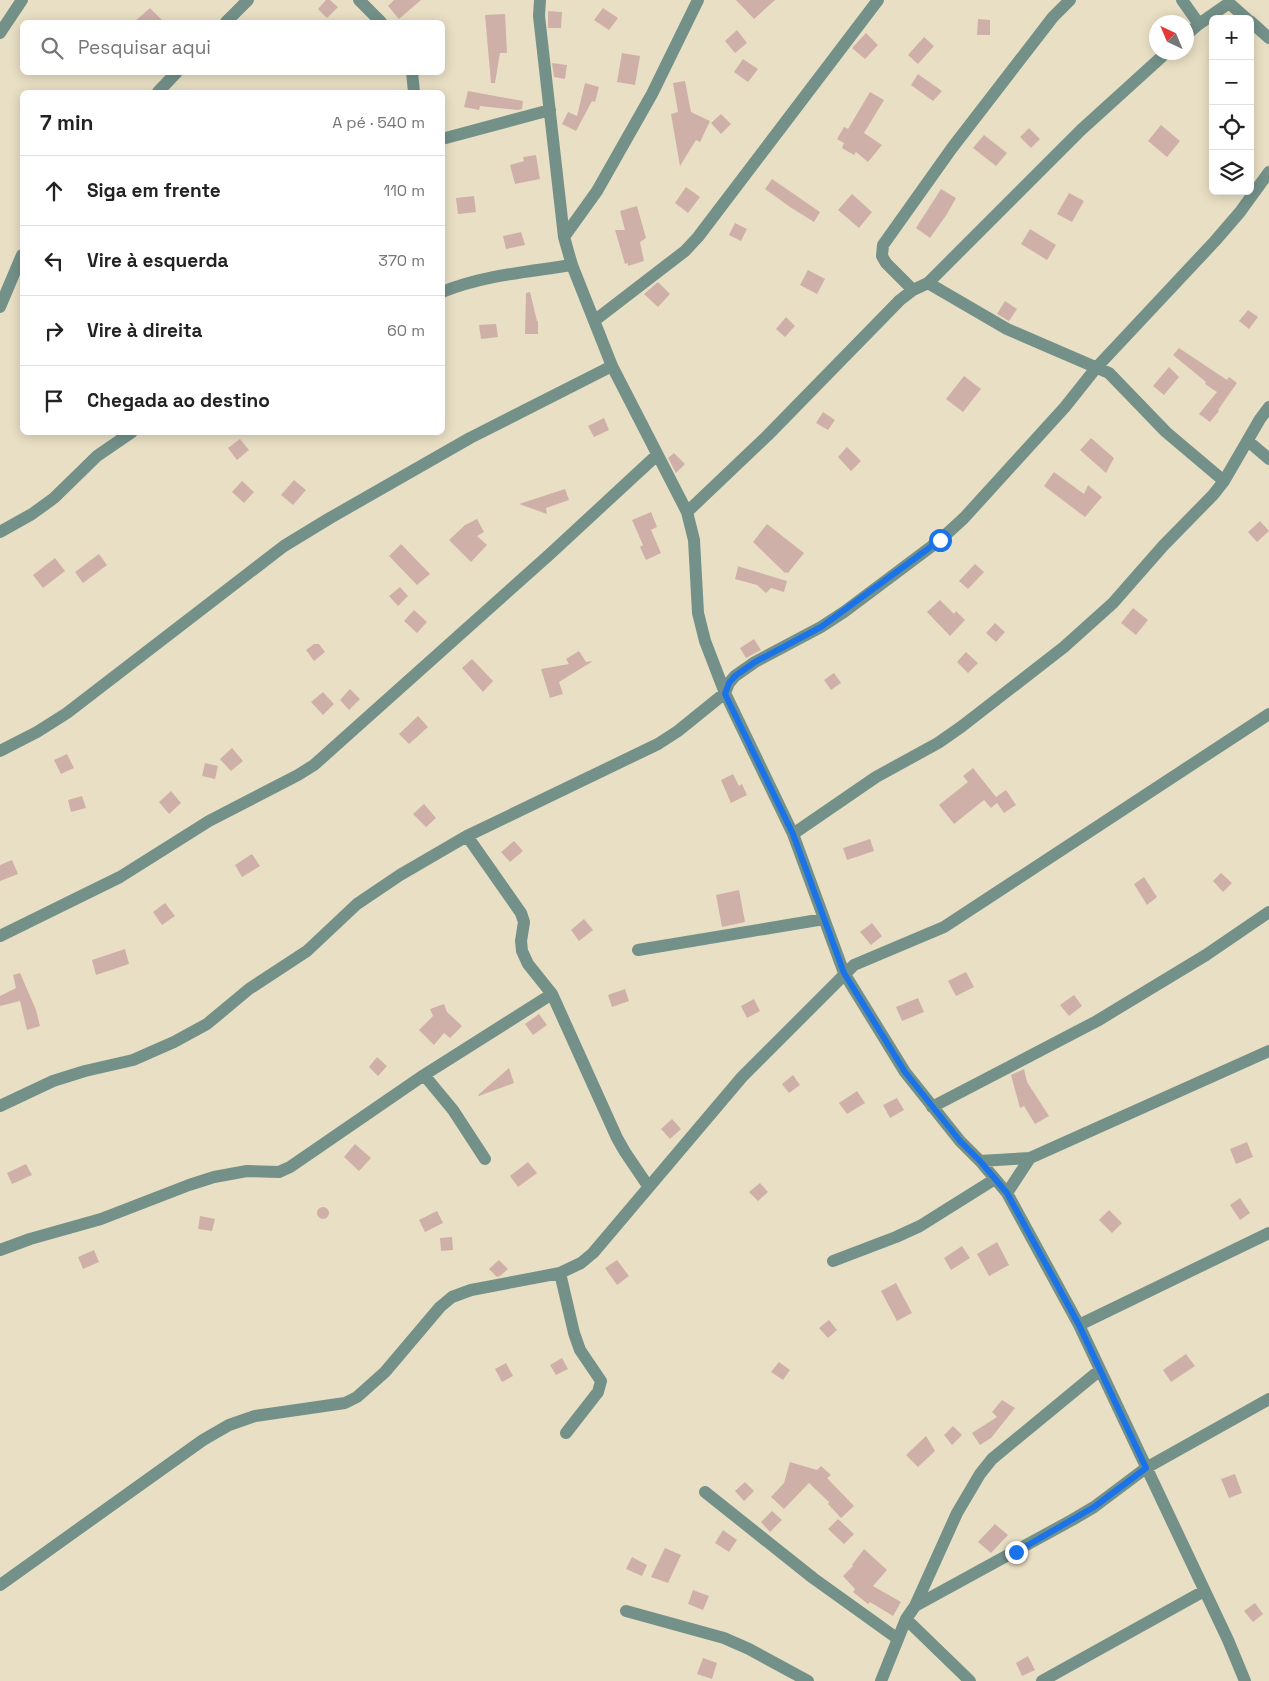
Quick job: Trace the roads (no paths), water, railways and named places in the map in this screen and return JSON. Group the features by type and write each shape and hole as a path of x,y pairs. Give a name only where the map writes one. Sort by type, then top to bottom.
{"street":[{"path":"0,33 22,0"},
{"path":"228,20 248,0"},
{"path":"359,0 378,20"},
{"path":"540,0 539,16 564,237 572,265 612,366 687,512 694,540 698,613 705,641 725,694 793,834 844,973 905,1072 960,1141 1007,1193 1079,1325 1228,1640 1245,1681"},
{"path":"564,237 597,191 652,94 698,0"},
{"path":"594,321 686,251 878,0"},
{"path":"913,290 886,263 882,256 883,245 976,117 1053,17 1070,0"},
{"path":"1182,0 1199,24"},
{"path":"1194,28 1231,2 1243,15"},
{"path":"1254,25 1269,38"},
{"path":"687,512 768,436 900,300 913,290 928,283 1081,130 1158,60"},
{"path":"160,90 174,75"},
{"path":"412,75 414,90"},
{"path":"445,138 550,110"},
{"path":"0,1106 53,1082 85,1071 133,1060 155,1052 208,1024 249,989 308,951 357,904 400,875 466,836 658,744 678,731 725,694 729,683 735,676 755,662 821,627 940,540 964,518 1065,407 1096,368 1215,241 1240,212 1269,172"},
{"path":"0,307 20,260"},
{"path":"445,291 481,279 572,265"},
{"path":"928,283 1007,329 1109,373 1166,432 1224,482"},
{"path":"0,751 67,714 284,546 470,438 612,366"},
{"path":"793,834 876,777 938,743 961,728 1064,647 1113,602 1214,495 1224,482 1269,407"},
{"path":"0,532 32,514 54,498 98,456 128,435"},
{"path":"1248,441 1269,459"},
{"path":"0,936 120,877 209,821 314,765 657,455"},
{"path":"0,1585 203,1440 229,1425 255,1416 345,1403 357,1397 385,1372 440,1306 452,1298 470,1290 560,1273 581,1263 593,1253 742,1076 844,973 860,962 944,926 1269,714"},
{"path":"466,836 521,913 524,922 522,951 528,964 552,994 617,1138 648,1186"},
{"path":"932,1107 1097,1021 1206,955 1269,912"},
{"path":"638,950 824,919"},
{"path":"0,1250 30,1239 101,1219 214,1177 247,1171 279,1172 290,1167 424,1075 552,994"},
{"path":"980,1161 1030,1158 1269,1051"},
{"path":"424,1075 453,1110 485,1159"},
{"path":"1007,1193 1030,1158"},
{"path":"833,1261 920,1226 994,1179"},
{"path":"1079,1325 1269,1232"},
{"path":"560,1273 574,1333 580,1350 601,1381 598,1392 566,1433"},
{"path":"881,1681 906,1619 915,1606 957,1513 980,1474 992,1459 1100,1370"},
{"path":"915,1606 1072,1520 1094,1507 1146,1468 1269,1399"},
{"path":"705,1492 813,1578 898,1639"},
{"path":"1042,1681 1204,1591"},
{"path":"626,1611 724,1638 749,1649 808,1681"},
{"path":"906,1619 970,1681"}]}
